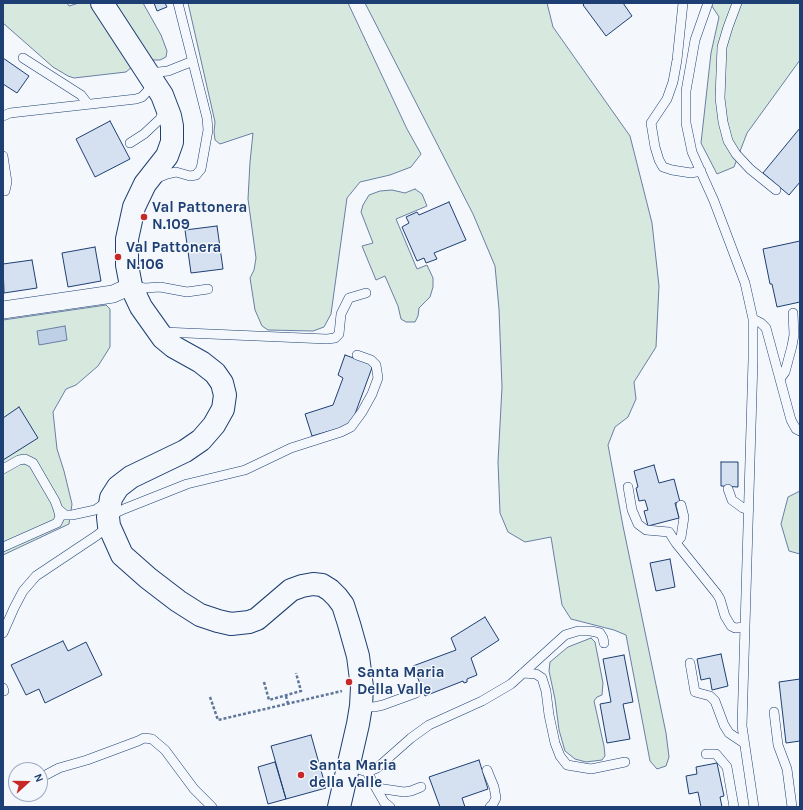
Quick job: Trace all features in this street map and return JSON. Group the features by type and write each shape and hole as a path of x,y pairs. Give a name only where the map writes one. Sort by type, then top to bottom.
{"street":[{"path":"102,3 162,95 172,126 172,142 167,156 145,184 134,207 127,239 128,265 131,286 141,307 163,338 174,347 201,362 215,373 222,383 225,395 222,409 214,425 201,440 185,451 131,477 118,487 109,514 122,555 148,578 178,601 200,614 218,621 231,624 250,622 257,619 291,590 302,586 313,584 322,585 338,597 343,605 350,624 358,656 362,696 358,769 339,807"},
{"path":"3,310 114,294 131,286"}],"lane":[{"path":"145,184 166,174 176,172 190,176 196,175 201,169 208,130 207,118 178,3"},
{"path":"683,3 678,60 673,82 667,99 651,123 655,147 663,167 691,173 701,171"},
{"path":"708,3 695,40 686,91 686,123 692,152 714,201 745,282 753,319 754,360 742,726 754,807"},
{"path":"737,3 722,47 720,98 723,122 728,141 736,154 750,169 776,190"},
{"path":"24,58 81,95 88,104"},
{"path":"4,115 136,99 142,97 151,78 193,61"},
{"path":"130,144 144,134 160,119 166,106"},
{"path":"3,156 7,182 5,190"},
{"path":"131,286 166,288 187,292 208,289"},
{"path":"158,331 335,338 339,334 341,314 349,298 366,293"},
{"path":"780,379 785,372 792,346 794,335 793,313"},
{"path":"753,319 762,323 766,328 791,420 796,429 800,432"},
{"path":"3,633 23,591 36,576 96,536 109,514 187,484 245,470 291,448 352,427 372,394 378,378 376,365 371,360 357,354"},
{"path":"3,470 19,460 25,459 33,463 58,509 60,517 57,523 3,546"},
{"path":"628,487 632,510 638,524 646,530 669,532 717,594 725,616 731,626 734,628 745,627"},
{"path":"728,489 732,500 743,508 749,510"},
{"path":"58,509 65,514 72,515 95,510 105,504 109,514"},
{"path":"676,543 681,537 684,517 681,505"},
{"path":"358,769 377,768 411,738 429,725 482,701 510,684 565,635 578,631 591,631 600,633 604,643"},
{"path":"690,663 695,692 710,696 715,701 724,725 729,733 744,744"},
{"path":"523,673 536,674 542,678 546,691 555,743 560,756 567,765 591,769 625,762"},
{"path":"362,696 374,707 416,692"},
{"path":"774,712 778,746 787,769 792,807"},
{"path":"48,774 59,768 87,760 138,740 144,738 152,739 165,750 194,789 212,807"},
{"path":"706,754 716,754 726,767 734,807"},
{"path":"358,769 378,788 384,802 390,807"},
{"path":"487,770 494,787 496,798 490,807"},
{"path":"378,788 404,792 421,787"}],"path":[{"path":"264,682 268,700 286,696 301,691 296,673"},
{"path":"286,696 288,704"},
{"path":"210,697 218,720 288,704 362,696"}],"shaded area":[{"path":"3,3 67,3 69,6 79,3 95,3 132,67 126,72 74,78 68,76 53,67 3,23"},
{"path":"112,3 143,3 161,35 167,51 166,57 160,60 153,60 145,53"},
{"path":"188,3 348,3 407,129 421,154 411,167 390,175 360,182 347,198 331,314 324,327 313,331 268,330 262,326 255,310 250,278 254,270 256,258 248,199 253,133 220,144 215,140 215,122"},
{"path":"365,3 547,3 553,27 630,136 652,223 659,286 656,347 634,382 636,399 628,417 615,427 608,445 623,526 666,733 669,757 666,766 657,769 650,761 626,635 614,630 571,619 562,605 551,537 525,542 508,532 500,513 498,462 502,387 499,309 495,266 473,214"},
{"path":"710,3 800,3 800,60 747,133 734,167 717,174 701,143 711,53 719,17"},
{"path":"415,189 422,194 427,206 396,219 417,269 427,265 433,278 433,287 430,297 419,308 418,316 415,322 406,322 401,319 398,306 385,276 376,280 362,246 373,243 361,212 369,195 380,191 392,190 405,193"},
{"path":"106,305 110,309 110,347 98,366 76,385 66,389 53,412 57,449 72,504 69,524 3,555 3,320"},
{"path":"800,491 800,554 789,551 781,524 788,497"},
{"path":"591,638 595,642 603,683 602,695 597,697 594,701 605,756 602,760 586,762 575,759 565,751 559,730 555,699 549,671 550,662 568,647"}],"water":[{"path":"65,326 67,340 39,345 37,331"}],"building":[{"path":"154,3 165,3 167,7 157,11"},
{"path":"585,3 623,3 632,16 606,36 583,5"},
{"path":"3,58 29,76 17,93 3,84"},
{"path":"110,121 130,159 95,177 76,139"},
{"path":"800,128 800,182 789,195 763,173"},
{"path":"449,202 466,240 434,253 437,259 426,263 424,258 417,261 402,227 409,223 406,217 417,212 419,215"},
{"path":"217,226 223,269 191,273 185,230"},
{"path":"800,241 800,302 777,307 772,284 770,284 763,249"},
{"path":"95,247 101,281 68,287 62,253"},
{"path":"32,260 37,288 4,293 3,264"},
{"path":"345,355 373,365 351,425 312,436 305,414 333,405 343,378 338,375"},
{"path":"19,407 38,438 3,460 3,418"},
{"path":"721,462 738,462 738,487 721,486"},
{"path":"654,465 659,483 674,479 680,502 675,503 679,518 648,526 644,511 648,510 645,500 639,501 636,488 638,487 634,471"},
{"path":"670,559 675,587 656,591 650,563"},
{"path":"485,617 499,640 471,658 477,675 467,679 467,682 464,683 463,681 425,696 413,666 456,650 451,638"},
{"path":"63,641 68,651 86,642 102,675 45,703 39,689 26,695 11,665"},
{"path":"721,654 728,686 712,690 710,678 701,680 697,659"},
{"path":"624,655 633,702 623,704 630,739 607,743 600,704 611,702 603,659"},
{"path":"800,679 800,741 786,743 779,682"},
{"name":"Santa Maria della Valle","path":"311,735 326,788 286,799 271,746"},
{"path":"479,760 488,789 462,798 465,807 440,807 429,777"},
{"path":"275,762 286,799 268,804 258,767"},
{"path":"717,763 724,796 720,797 722,807 701,807 698,792 689,794 686,776 697,774 696,767"}],"place":[{"name":"Val Pattonera N.109","path":"144,217"},
{"name":"Val Pattonera N.106","path":"118,257"},
{"name":"Santa Maria Della Valle","path":"349,682"},
{"name":"Santa Maria della Valle","path":"301,775"}]}
